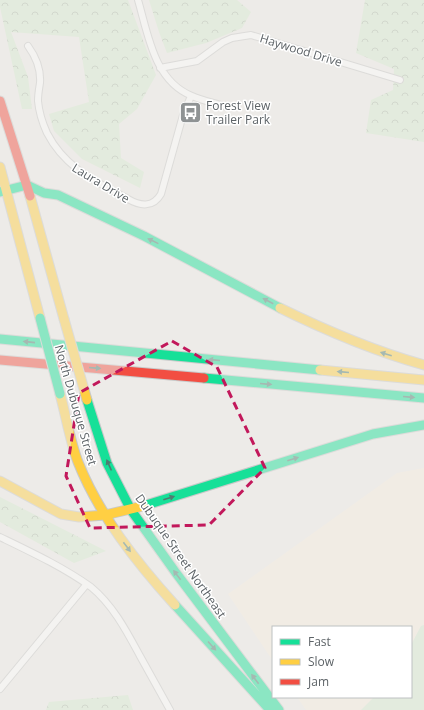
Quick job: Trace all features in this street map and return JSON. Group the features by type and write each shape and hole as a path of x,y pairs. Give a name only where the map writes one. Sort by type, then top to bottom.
{"main road":[{"name":"North Dubuque Street","path":"0,101 27,185 74,356"},
{"name":"North Dubuque Street","path":"0,167 3,191 40,318 78,461 86,481 105,516 129,551 161,590 270,710"},
{"path":"3,191 27,185 44,192 58,195 198,264 332,334 382,353 424,365"},
{"path":"0,339 424,380"},
{"name":"Dubuque Street Northeast","path":"74,356 107,462 131,510 176,573 279,710"},
{"path":"0,360 424,398"},
{"path":"0,481 62,514 79,517 105,516 131,510 373,434 424,425"}],"street":[{"path":"138,0 160,68 175,85 191,96 227,107"},
{"name":"Haywood Drive","path":"160,68 197,61 232,38 251,35 400,80"},
{"name":"Laura Drive","path":"28,46 37,61 39,69 40,82 38,96 41,116 49,135 58,150 65,159 83,174 137,204 149,205 161,194 183,115 191,96"},
{"path":"0,537 70,572 102,598 118,617 170,710"},
{"path":"0,689 86,585"}],"highlighted area":[{"path":"172,341 217,367 265,468 209,525 90,528 66,476 79,393"}],"shaded area":[{"path":"424,468 424,625 421,626 412,643 412,626 272,626 272,660 228,594 397,473"},
{"path":"298,698 373,698 361,710 306,710"}],"green space":[{"path":"0,0 128,0 156,75 137,109 119,124 121,158 144,172 140,188 82,159 54,131 49,114 89,102 79,37 11,32 28,77 32,109 22,109 0,7"},
{"path":"149,0 237,0 251,12 242,28 206,43 167,53"},
{"path":"365,0 424,0 424,142 366,133 371,100 393,90 394,69 356,53"},
{"path":"0,497 106,551 74,563 0,522"},
{"path":"424,625 424,710 361,710 373,698 412,698 412,643 421,626"},
{"path":"128,695 133,710 46,710 49,702"}],"traffic: fast":[{"path":"0,192 27,185 44,193 58,195 144,236 280,308"},
{"path":"40,318 60,394"},
{"path":"0,339 320,370"},
{"path":"204,378 424,398"},
{"path":"87,400 107,463 131,510 176,573 279,710"},
{"path":"143,506 373,434 424,425"},
{"path":"175,605 270,710"}],"traffic: slow":[{"path":"0,167 40,318"},
{"path":"30,196 64,319"},
{"path":"280,308 351,340 424,365"},
{"path":"64,319 87,400"},
{"path":"320,370 424,380"},
{"path":"60,394 75,454 97,501 120,538 175,605"},
{"path":"0,481 61,514 79,517 105,515 143,506"}],"traffic: jam":[{"path":"0,101 30,196"},
{"path":"0,360 204,378"}],"place":[{"name":"Forest View Trailer Park","path":"191,112"}]}
